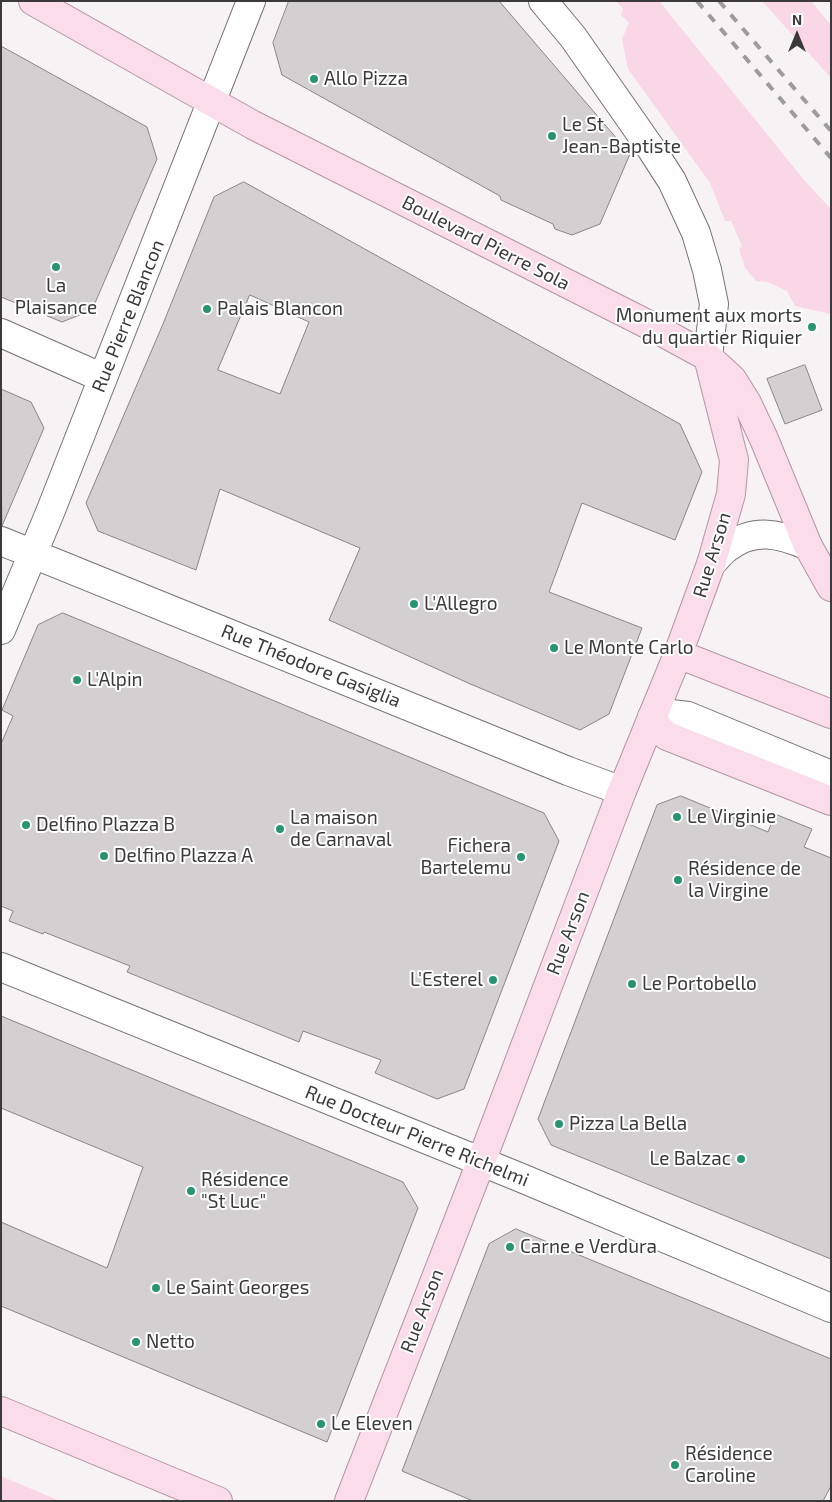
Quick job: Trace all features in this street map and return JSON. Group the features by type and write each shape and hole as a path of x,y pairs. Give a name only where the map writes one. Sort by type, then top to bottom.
{"main road":[{"name":"Boulevard Pierre Sola","path":"33,1 252,125 708,357 732,379 747,402 808,546 831,587"},
{"name":"Rue Arson","path":"348,1501 481,1162 622,791 678,654 711,564 731,494 734,460 708,357"},
{"path":"678,654 831,714"},
{"path":"652,717 667,736 831,801"},
{"path":"1,1411 218,1501"}],"street":[{"name":"Rue Pierre Blancon","path":"1,630 34,554 251,1"},
{"path":"543,1 573,38 672,181 696,233 707,270 714,304 708,357"},
{"path":"1,333 103,378"},
{"path":"711,564 727,548 743,538 764,534 784,536 808,546"},
{"name":"Rue Théodore Gasiglia","path":"1,541 568,771 622,791"},
{"path":"652,717 670,714 688,716 831,775"},
{"name":"Rue Docteur Pierre Richelmi","path":"1,967 481,1162 831,1308"}],"shaded area":[{"path":"616,1 659,1 805,181 831,209 831,314 795,306 787,291 767,282 756,281 745,268 739,249 742,246 731,221 725,221 710,183 628,69 622,39 629,23 621,15 623,9"},
{"path":"762,1 811,1 831,25 831,78"},
{"path":"1,1476 60,1501 1,1501"}],"building":[{"path":"289,1 499,1 630,154 600,224 572,235 555,229 553,224 501,200 500,196 282,75 273,43"},
{"path":"1,46 147,127 157,159 92,310 62,322 1,297"},
{"path":"244,182 680,424 702,472 675,540 582,503 549,592 642,628 609,714 580,730 468,683 329,620 360,548 220,489 196,570 98,531 86,503 163,324 214,197","holes":["250,295 309,322 280,394 218,370"]},
{"path":"805,365 822,410 785,424 767,379"},
{"path":"1,389 31,402 44,428 2,526"},
{"path":"63,613 544,813 559,841 464,1089 437,1099 375,1073 381,1060 303,1031 299,1042 127,972 130,966 44,932 43,934 9,921 13,911 1,906 1,744 13,716 2,710 38,625"},
{"path":"681,796 768,832 775,814 812,829 804,847 831,858 831,1259 551,1145 538,1119 657,805"},
{"path":"1,1016 403,1182 418,1208 327,1442 1,1306 1,1222 107,1268 143,1167 1,1108"},
{"path":"516,1229 831,1359 831,1486 823,1501 473,1501 402,1471 489,1244"}],"railway":[{"path":"697,1 831,158"},
{"path":"719,1 831,131"}],"place":[{"name":"Allo Pizza","path":"314,79"},
{"name":"Le St Jean-Baptiste","path":"552,136"},
{"name":"La Plaisance","path":"56,267"},
{"name":"Palais Blancon","path":"207,309"},
{"name":"Monument aux morts du quartier Riquier","path":"812,327"},
{"name":"L'Allegro","path":"414,604"},
{"name":"Le Monte Carlo","path":"554,648"},
{"name":"L'Alpin","path":"77,680"},
{"name":"Le Virginie","path":"677,817"},
{"name":"Delfino Plazza B","path":"26,825"},
{"name":"La maison de Carnaval","path":"280,829"},
{"name":"Delfino Plazza A","path":"104,856"},
{"name":"Fichera Bartelemu","path":"521,857"},
{"name":"Résidence de la Virgine","path":"678,880"},
{"name":"L'Esterel","path":"493,980"},
{"name":"Le Portobello","path":"632,984"},
{"name":"Pizza La Bella","path":"559,1124"},
{"name":"Le Balzac","path":"741,1159"},
{"name":"Résidence \"St Luc\"","path":"191,1191"},
{"name":"Carne e Verdura","path":"510,1247"},
{"name":"Le Saint Georges","path":"156,1288"},
{"name":"Netto","path":"136,1342"},
{"name":"Le Eleven","path":"321,1424"},
{"name":"Résidence Caroline","path":"675,1465"}]}
